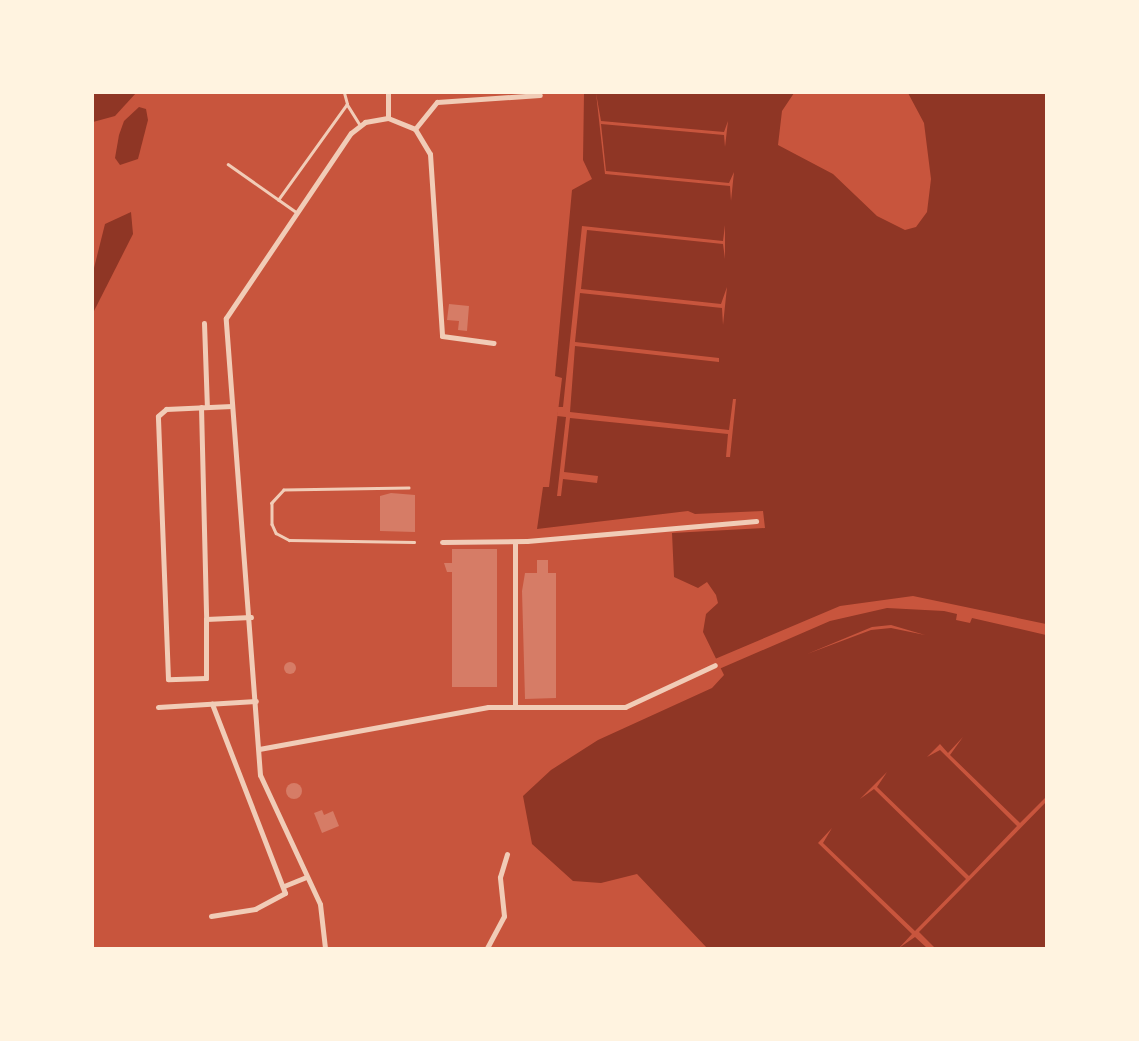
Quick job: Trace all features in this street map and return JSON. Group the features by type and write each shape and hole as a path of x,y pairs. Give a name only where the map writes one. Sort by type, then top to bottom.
{"street":[{"path":"388,93 388,118"},
{"path":"415,129 437,102 540,94"},
{"path":"325,948 322,912 262,782 226,317 296,212 360,125 388,118 415,129 431,157 441,329 444,338 494,343"},
{"path":"204,323 204,407 206,678 168,679 158,416 166,409 204,407 232,406"},
{"path":"442,542 515,542 756,522"},
{"path":"515,542 515,706"},
{"path":"206,620 251,617"},
{"path":"259,748 515,706 625,706 715,665"},
{"path":"158,707 256,701"},
{"path":"211,916 279,900 285,896 284,886 212,704"},
{"path":"487,948 504,916 500,877 507,854"},
{"path":"284,886 306,877"}],"lane":[{"path":"344,93 347,104 360,125"},
{"path":"278,200 347,104"},
{"path":"228,164 296,212"},
{"path":"410,488 284,490 272,503 272,524 278,535 289,540 414,542"}],"shaded area":[{"path":"93,93 136,93 115,116 93,122"},
{"path":"584,93 794,93 782,111 778,145 833,174 877,216 905,230 916,227 927,212 931,179 924,123 908,93 1046,93 1046,948 707,948 637,874 601,883 573,881 532,844 523,796 551,770 598,740 712,688 724,675 703,632 706,614 718,603 716,595 707,582 698,588 674,577 672,533 765,528 763,511 695,514 688,511 537,529 543,487 549,487 562,378 555,376 572,190 592,179 583,160"},
{"path":"139,107 146,109 148,120 138,159 120,165 115,158 119,135 124,121"},
{"path":"131,212 133,234 93,313 93,272 105,224"}],"pier":[{"path":"596,93 601,121 724,132 728,121 725,147 724,135 601,124 606,171 729,183 734,172 731,201 730,186 605,174"},
{"path":"725,225 725,259 723,244 587,230 581,289 721,304 727,287 723,325 722,308 580,293 575,342 719,358 719,362 575,346 570,412 729,430 733,399 736,399 730,457 726,457 728,434 570,418 564,472 598,476 597,483 563,479 561,496 557,496 566,417 557,416 558,407 563,407 582,226 723,241"},
{"path":"913,596 1046,624 1046,635 972,618 970,623 956,620 957,614 944,611 887,608 830,621 719,669 715,659 840,606"},
{"path":"891,625 925,635 891,628 871,630 807,654 872,627"},
{"path":"963,737 950,755 1020,823 1046,797 1046,802 919,932 935,948 927,948 915,937 899,948 912,934 818,843 832,828 823,843 915,931 966,879 874,789 860,799 887,772 877,787 969,876 1017,826 940,750 927,757 940,744 948,753"}],"building":[{"path":"449,304 469,306 467,331 458,330 459,321 447,320"},
{"path":"391,493 415,495 415,532 380,531 380,496"},
{"path":"452,549 497,549 497,687 452,687 452,572 447,572 444,563 452,563"},
{"path":"537,560 548,560 548,573 556,573 556,698 525,699 522,591 525,573 537,573"},
{"path":"290,662 296,668 290,674 284,668"},
{"path":"294,783 300,785 300,797 294,799 288,797 286,791 288,785"},
{"path":"322,810 324,815 333,811 339,826 322,833 314,813"}]}
